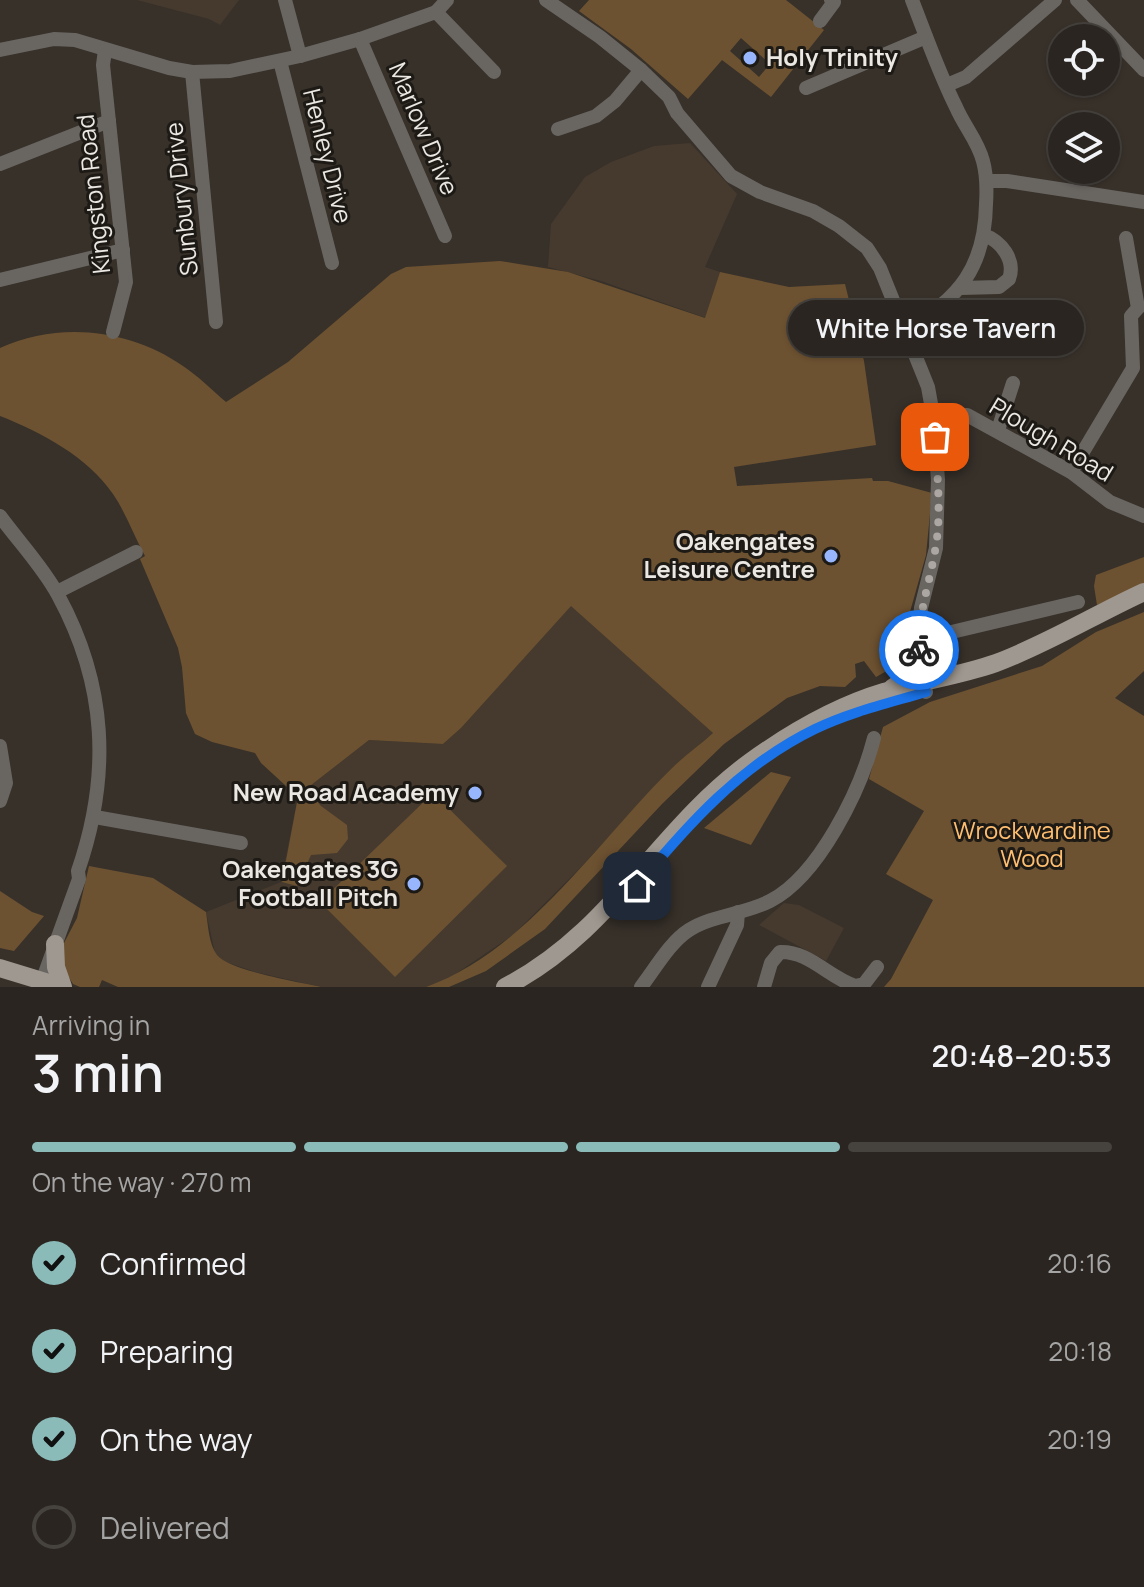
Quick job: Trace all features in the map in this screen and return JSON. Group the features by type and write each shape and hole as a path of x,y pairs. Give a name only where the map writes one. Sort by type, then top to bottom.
{"main road":[{"path":"512,986 569,956 626,898 704,809 757,764 800,737 957,674 1017,655 1144,592"},
{"path":"886,691 925,687 1030,659 1144,601"},
{"path":"512,986 588,928 708,796 732,775 803,729 886,691 909,676 919,649 938,669 957,674"},
{"path":"0,977 63,987 56,967 55,944"},
{"path":"0,968 37,983"}],"street":[{"path":"285,0 300,56"},
{"path":"0,50 54,39 75,40 169,68 192,72 230,71 360,39 436,12 447,0"},
{"path":"546,0 641,70 669,97 677,113 731,176 760,192 813,211 839,226 867,248 880,268 928,387 933,415 938,480 936,548 921,608 919,649 925,687"},
{"path":"906,328 929,316 961,288 979,255 984,235 987,179 983,157 947,85 912,0"},
{"path":"947,85 966,77 1055,0"},
{"path":"1077,0 1144,70"},
{"path":"820,21 834,1"},
{"path":"436,12 494,72"},
{"path":"806,88 926,37"},
{"name":"Marlow Drive","path":"360,39 445,236"},
{"name":"Kingston Road","path":"105,50 103,65 126,282 113,332"},
{"name":"Henley Drive","path":"280,61 332,263"},
{"path":"558,129 596,116 615,101 641,70"},
{"name":"Sunbury Drive","path":"192,72 216,322"},
{"path":"0,164 109,121"},
{"path":"987,179 1144,202"},
{"path":"961,288 999,287 1009,279 1011,265 1006,254 993,238 984,235"},
{"path":"1071,472 1133,368 1131,316 1141,307 1127,257 1126,238"},
{"path":"0,280 123,250"},
{"path":"1111,258 1127,257"},
{"path":"998,430 1013,383"},
{"name":"Plough Road","path":"933,415 967,415 1071,472 1110,502 1144,516"},
{"path":"0,516 57,592 73,625 91,677 100,726 101,759 95,817 37,983"},
{"path":"57,592 136,552"},
{"path":"919,649 1078,602"},
{"path":"641,987 688,931 774,899 813,860 852,801 874,738"},
{"path":"0,746 6,783 0,801"},
{"path":"95,817 241,843"},
{"path":"37,983 79,879 78,871"},
{"path":"709,987 737,925 738,912"},
{"path":"764,987 771,963 780,952 806,957 855,986 864,984 877,967"}],"shaded area":[{"path":"137,0 239,0 220,25 209,19"},
{"path":"690,143 737,194 705,267 720,272 706,318 601,281 548,267 551,224 585,177 611,162 654,146"},
{"name":"New Road Academy","path":"571,605 713,733 672,768 583,865 513,935 448,979 426,987 321,987 255,972 223,961 215,953 206,912 281,882 298,797 305,789 369,740 443,744 461,728"},
{"path":"784,903 799,905 844,928 826,961 759,925"}],"green space":[{"path":"589,0 786,0 824,30 771,97 722,60 688,99 631,49 579,11","holes":["741,38 770,64 759,77 730,51"]},
{"path":"500,261 568,272 705,318 720,272 789,287 845,284 864,361 876,445 734,467 737,486 872,478 873,481 888,481 932,493 926,555 899,664 876,677 864,661 855,664 856,677 845,687 820,686 787,698 724,744 662,804 545,929 486,971 449,987 426,987 462,971 528,922 671,769 713,733 571,606 443,744 369,740 306,789 321,806 347,825 348,839 337,853 311,855 297,886 282,882 298,797 261,763 255,753 212,742 195,734 186,713 178,648 140,559 145,556 126,517 113,494 91,468 47,438 0,416 0,348 46,334 94,333 117,337 162,353 189,370 226,402 288,362 391,274 406,267"},
{"path":"1144,557 1144,586 1097,605 1096,575"},
{"name":"Wrockwardine Wood","path":"1144,612 1144,671 1115,698 1144,716 1144,987 884,987 933,900 886,874 924,811 869,779 883,727 930,702 1042,666 1096,632"},
{"path":"771,772 791,777 751,845 704,828"},
{"name":"Oakengates 3G Football Pitch","path":"433,793 507,866 395,977 320,902"},
{"path":"89,866 153,878 206,912 212,946 224,961 250,971 321,987 118,987 102,980 99,987 73,984 63,968 64,943 77,918"},
{"path":"0,891 32,912 44,916 14,951 0,948"}],"way so far":[{"path":"919,650 919,618 936,548 938,480 935,437"}],"place":[{"name":"Holy Trinity","path":"750,58"},
{"name":"White Horse Tavern","path":"935,437"},
{"name":"Oakengates Leisure Centre","path":"831,556"},
{"name":"New Road Academy","path":"475,793"},
{"name":"Oakengates 3G Football Pitch","path":"414,884"}],"route":[{"path":"637,886 704,809 757,764 816,728 926,692 919,650"}]}
